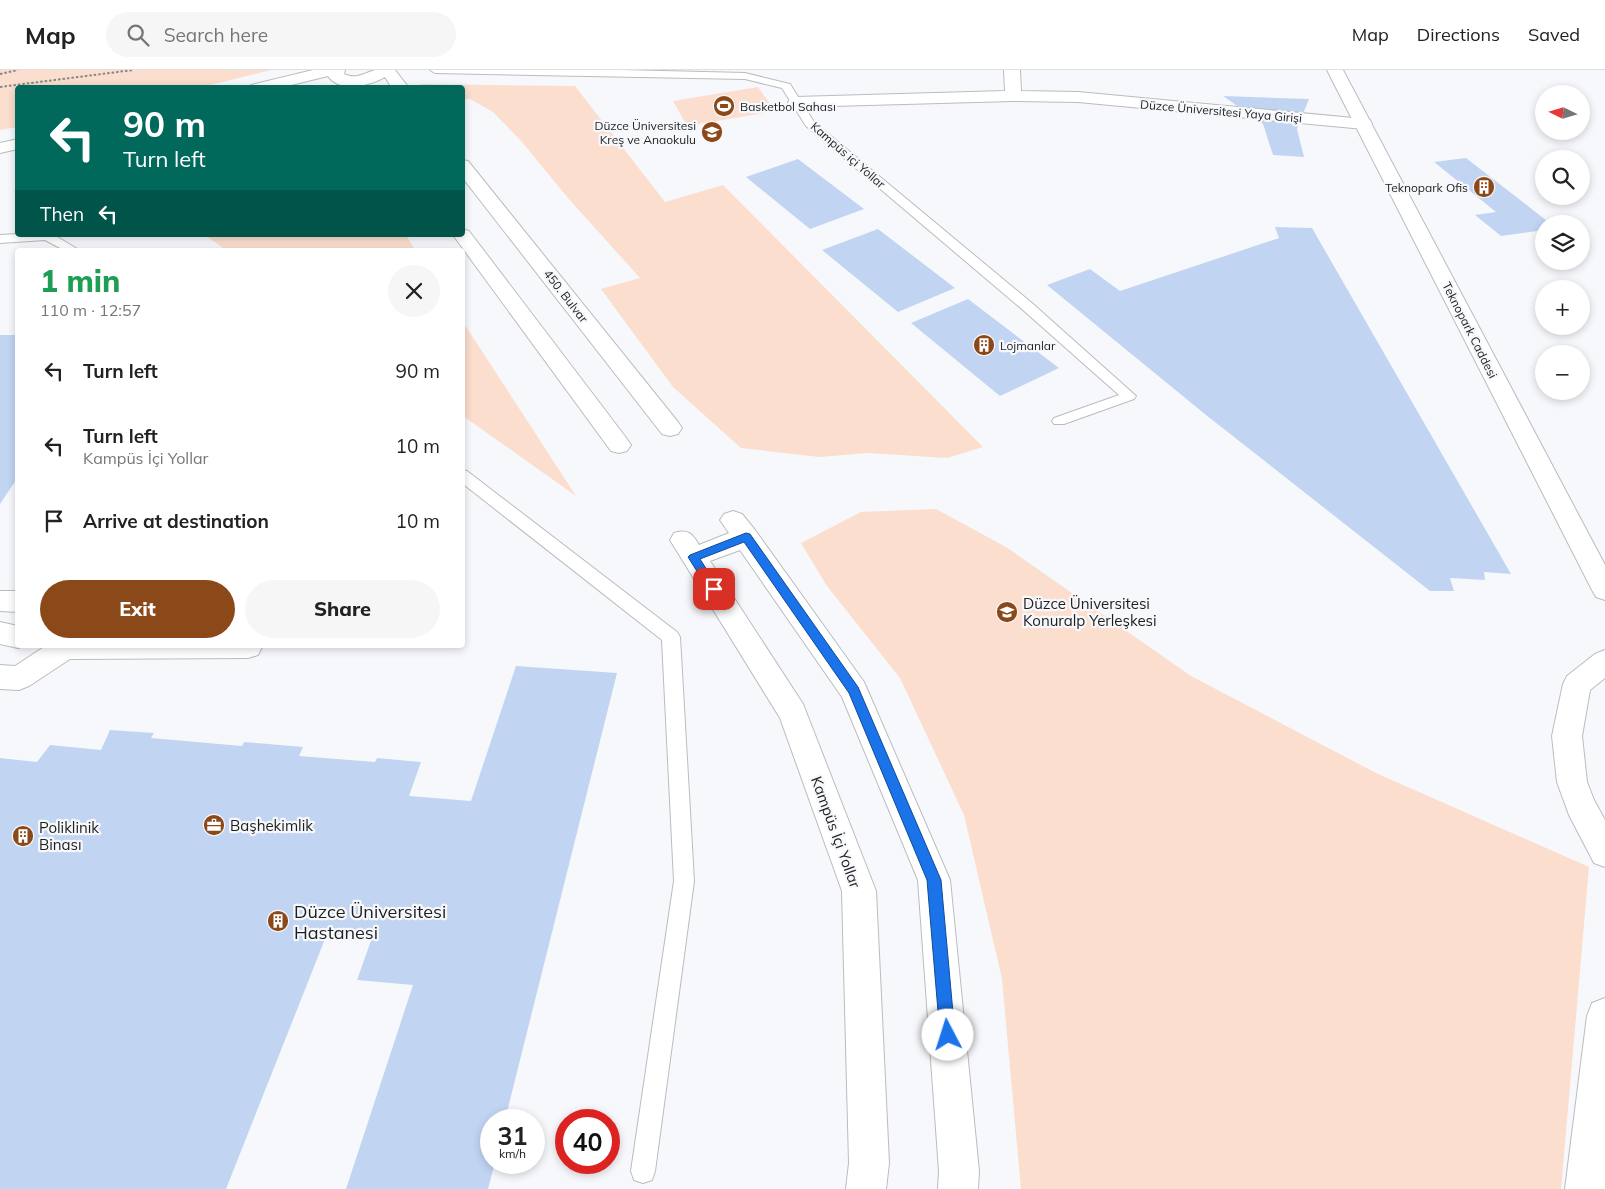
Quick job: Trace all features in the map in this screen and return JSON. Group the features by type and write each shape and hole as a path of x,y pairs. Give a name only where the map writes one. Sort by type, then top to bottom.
{"street":[{"path":"280,85 342,77 371,79 384,70"},
{"path":"388,70 399,85"},
{"path":"1012,70 1013,96"},
{"name":"Teknopark Caddesi","path":"1335,70 1605,590"},
{"path":"314,85 342,77"},
{"name":"Düzce Üniversitesi Yaya Girişi","path":"796,102 1013,96 1078,97 1364,124"},
{"path":"0,139 15,136"},
{"path":"0,148 15,145"},
{"name":"450. Bulvar","path":"465,169 670,428"},
{"path":"463,237 619,445"},
{"name":"Kampüs İçi Yollar","path":"866,1189 869,1163 859,891 793,713 688,549 740,528 854,691 934,880 959,1171 958,1189"},
{"path":"0,601 15,602"},
{"path":"0,633 15,636"},
{"path":"0,677 19,678 56,648"},
{"path":"1605,662 1577,684 1567,736 1572,782 1580,805 1605,852"},
{"path":"1585,1189 1605,1016"}],"lane":[{"name":"Kampüs içi Yollar","path":"435,70 745,76 786,86 810,124 1028,307 1129,396 1058,421"},
{"path":"0,238 24,237"},
{"path":"49,237 69,248"},
{"path":"465,477 671,637 684,881 643,1171"}],"path":[{"path":"0,74 18,70"},
{"path":"15,85 133,70"},
{"path":"0,87 15,85"}],"shaded area":[{"path":"0,70 271,70 210,85 15,85 15,127 0,130"},
{"path":"421,84 575,86 665,202 723,185 983,447 947,458 868,453 820,457 741,448 673,387 601,289 640,278 568,198 522,142 493,112 470,99 465,99 465,85"},
{"name":"Basketbol Sahası","path":"758,87 775,111 687,126 673,101"},
{"path":"208,237 407,237 414,248 223,248"},
{"path":"465,325 576,496 465,417"},
{"path":"936,509 1006,547 1191,676 1376,773 1589,867 1561,1189 1021,1189 1002,979 964,815 900,678 827,586 801,543 861,512"}],"building":[{"path":"1223,96 1309,99 1297,129 1304,157 1273,155 1263,124"},
{"name":"Teknopark Ofis","path":"1466,158 1539,215 1535,215 1535,231 1501,236 1475,215 1496,212 1434,162"},
{"path":"798,159 864,209 810,229 746,177"},
{"path":"1275,227 1312,228 1511,574 1484,572 1485,580 1450,578 1454,591 1430,591 1206,415 1047,285 1090,269 1120,291 1279,238"},
{"path":"878,229 955,288 898,312 822,250"},
{"name":"Lojmanlar","path":"968,299 1059,368 1000,396 911,323"},
{"path":"0,335 15,335 15,482 0,504"},
{"name":"Düzce Üniversitesi Hastanesi","path":"516,666 617,673 508,1109 480,1109 480,1174 492,1174 488,1189 346,1189 413,985 357,980 372,938 327,934 226,1189 0,1189 0,758 37,762 50,745 101,750 110,730 154,733 151,738 242,746 244,742 303,747 299,756 375,762 377,758 421,762 409,796 471,801"}],"place":[{"name":"Basketbol Sahası","path":"724,106"},
{"name":"Düzce Üniversitesi Kreş ve Anaokulu","path":"712,132"},
{"name":"Teknopark Ofis","path":"1484,187"},
{"name":"Lojmanlar","path":"984,345"},
{"name":"Düzce Üniversitesi Konuralp Yerleşkesi","path":"1007,612"},
{"name":"Başhekimlik","path":"214,825"},
{"name":"Poliklinik Binası","path":"23,836"},
{"name":"Düzce Üniversitesi Hastanesi","path":"278,921"}],"route":[{"path":"714,589 694,557 746,537 854,691 934,880 948,1035"}]}
